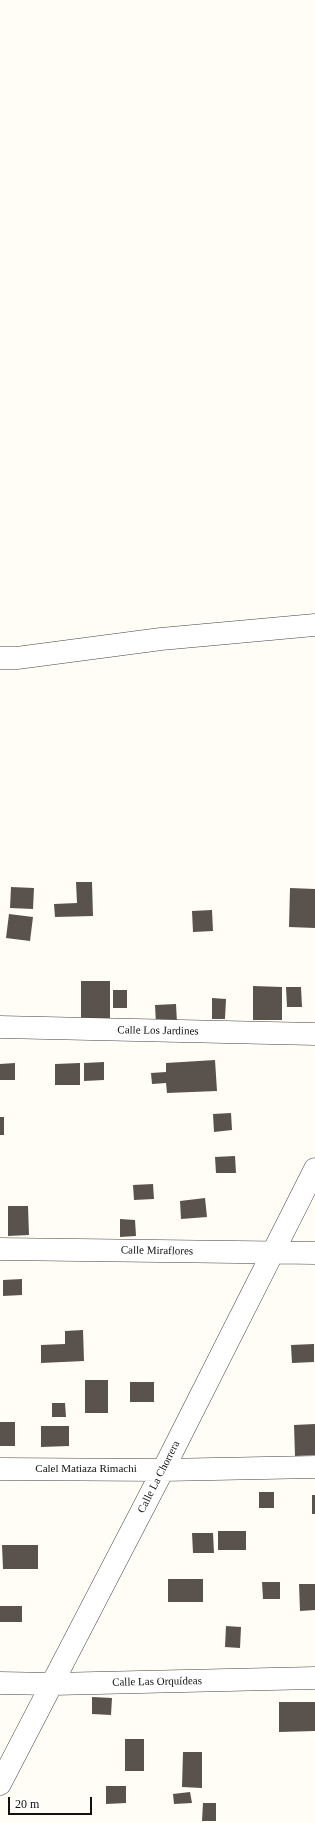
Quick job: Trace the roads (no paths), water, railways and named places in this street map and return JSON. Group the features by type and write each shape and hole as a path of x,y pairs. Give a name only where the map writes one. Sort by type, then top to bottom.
{"street":[{"path":"0,658 16,658 161,639 315,625"},
{"name":"Calle Los Jardines","path":"0,1027 315,1034"},
{"name":"Calle La Chorrera","path":"0,1784 163,1470 315,1169"},
{"name":"Calle Miraflores","path":"0,1249 315,1253"},
{"name":"Calel Matiaza Rimachi","path":"0,1469 163,1470 315,1467"},
{"name":"Calle Las Orquídeas","path":"0,1683 53,1684 315,1678"}]}
